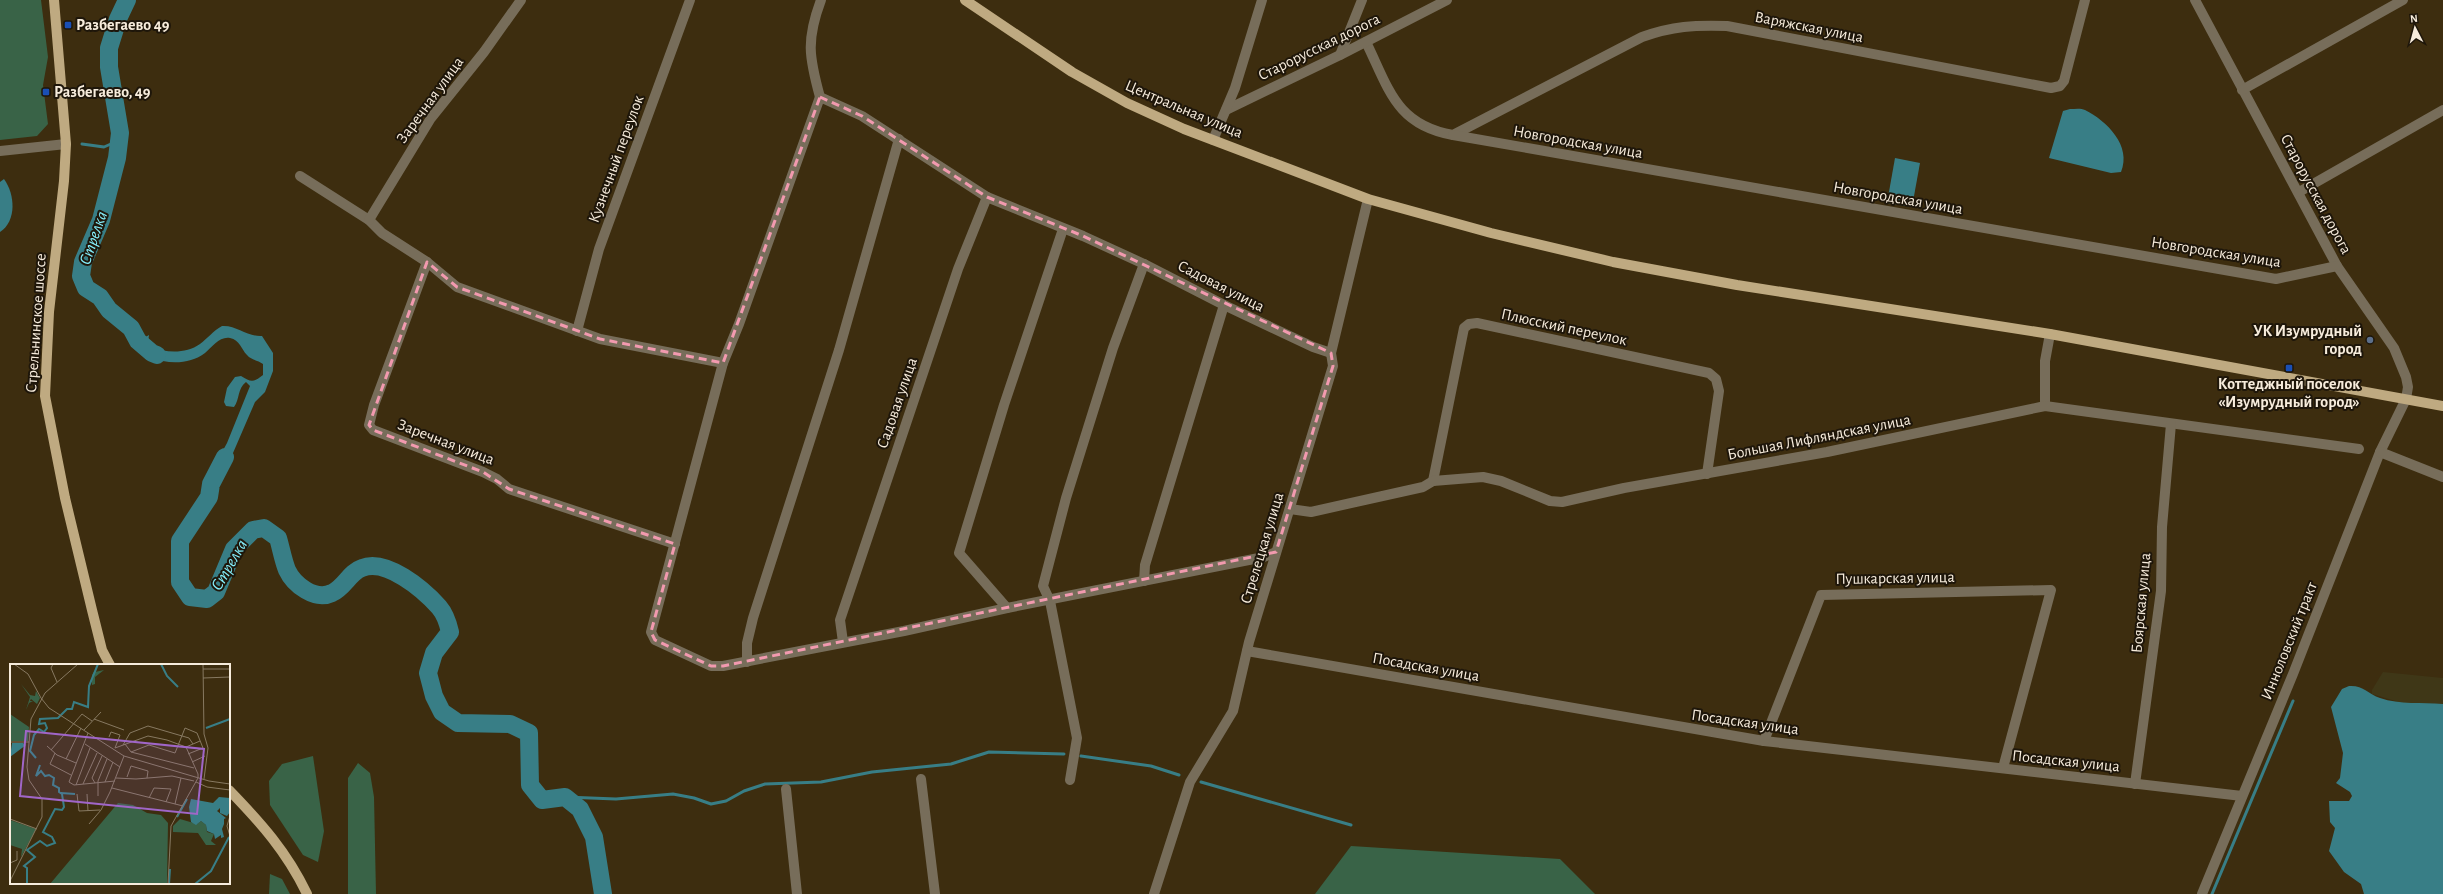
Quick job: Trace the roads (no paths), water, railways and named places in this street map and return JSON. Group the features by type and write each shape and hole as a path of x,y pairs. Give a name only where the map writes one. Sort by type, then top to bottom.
{"main road":[{"name":"Стрельнинское шоссе","path":"54,0 66,144 64,182 49,312 45,396 65,498 102,650 109,664"},
{"name":"Центральная улица","path":"965,0 1072,72 1127,103 1213,140 1368,199 1491,233 1613,262 1737,285 2050,334 2443,406"},
{"path":"230,791 269,831 296,871 307,894"}],"street":[{"name":"Заречная улица","path":"368,219 431,118 484,52 521,0"},
{"name":"Кузнечный переулок","path":"577,331 599,249 690,0"},
{"path":"821,0 813,22 809,47 812,69 820,97 739,324 723,363 651,632 656,640 711,666 748,662 1007,608 1050,601 1264,557 1276,552"},
{"path":"1213,140 1235,88 1262,0"},
{"path":"1340,55 1362,0"},
{"name":"Старорусская дорога","path":"1226,110 1340,55 1447,0"},
{"name":"Варяжская улица","path":"1453,135 1642,37 1668,28 1691,24 1727,26 2051,88 2060,86 2064,81 2085,0"},
{"name":"Старорусская дорога","path":"2195,0 2242,90 2299,192 2337,266 2394,348 2406,377 2408,387 2406,399"},
{"path":"2242,90 2403,0"},
{"path":"1366,42 1394,100 1404,112 1418,125 1436,132 1453,135"},
{"name":"Садовая улица","path":"820,97 862,116 987,197 1144,264 1224,305 1313,347 1332,353"},
{"path":"2299,192 2443,110"},
{"name":"Новгородская улица","path":"1453,135 2276,279 2337,266"},
{"path":"748,662 747,643 753,618 839,350 899,139"},
{"path":"0,151 66,144"},
{"path":"300,176 368,219 382,233 429,264 457,287 600,340 723,363"},
{"name":"Садовая улица","path":"843,642 840,620 958,269 987,197"},
{"name":"Стрелецкая улица","path":"1154,894 1190,782 1233,711 1247,651 1333,366 1332,353 1368,199"},
{"path":"1007,608 959,553 1004,405 1063,229"},
{"name":"Заречная улица","path":"429,264 374,405 369,425 373,430 483,472 497,479 509,489 675,544"},
{"path":"1070,780 1077,738 1050,601 1043,586 1066,498 1114,348 1144,264"},
{"path":"1144,581 1145,565 1224,305"},
{"name":"Плюсский переулок","path":"1433,481 1464,328 1469,324 1477,323 1709,373 1716,379 1719,391 1707,474"},
{"path":"2045,406 2045,361 2050,334"},
{"name":"Инноловский тракт","path":"2202,894 2380,452 2406,399"},
{"name":"Большая Лифляндская улица","path":"1290,509 1310,512 1423,487 1433,481 1483,477 1501,481 1550,501 1562,502 1624,488 1827,452 2045,406 2359,449"},
{"name":"Боярская улица","path":"2135,784 2161,591 2162,527 2171,424"},
{"path":"2380,452 2443,477"},
{"name":"Пушкарская улица","path":"1764,741 1821,594 2051,590 2003,768"},
{"name":"Посадская улица","path":"1247,651 1764,741 2242,796"},
{"path":"922,779 935,894"},
{"path":"786,789 797,894"}],"water":[{"path":"2070,109 2083,109 2101,121 2115,135 2123,153 2124,162 2121,172 2111,173 2049,158 2063,111"},
{"path":"1895,158 1920,163 1912,207 1887,203"},
{"path":"4,179 8,185 12,199 12,214 6,227 0,232 0,182"},
{"path":"222,326 232,327 252,335 262,336 273,353 273,371 265,392 255,402 233,453 218,479 209,476 227,443 250,386 246,382 243,385 234,407 226,406 224,402 227,388 235,377 241,376 252,381 260,378 263,375 263,364 249,357 236,341 230,338 220,340 197,358 177,362 157,360 139,351 132,345 149,335 148,342 151,347 176,352 189,350 200,344"},
{"path":"2349,686 2358,687 2380,698 2388,700 2443,704 2443,894 2364,894 2361,884 2344,872 2329,851 2335,828 2330,822 2329,801 2349,801 2352,796 2350,792 2336,783 2340,778 2343,753 2331,707 2342,689"}],"waterway":[{"name":"Стрелка","path":"127,0 118,19 109,48 109,67 120,133 117,158 101,220 83,262 81,276 86,288 100,297 109,310 131,328 138,341 152,353 157,355"},
{"path":"82,144 104,147 120,140"},
{"name":"Стрелка","path":"225,457 211,484 209,497 180,541 180,582 190,597 207,599 216,592 234,549 253,530 264,528 278,538 290,576 300,586 312,593 319,595 332,593 340,588 350,576 358,570 372,566 382,567 393,571 414,584 441,610 446,619 450,632 434,653 428,673 434,696 442,712 458,723 510,724 529,733 530,785 542,800 565,797 580,809 594,837 603,894"},
{"path":"2212,894 2293,701"},
{"path":"565,797 616,799 673,794 694,798 711,804 726,801 744,791 765,784 821,782 872,772 951,764 989,752 1064,754"},
{"path":"1081,756 1151,766 1179,775"},
{"path":"1201,782 1351,825"}],"place":[{"name":"Разбегаево 49","path":"68,25"},
{"name":"Разбегаево, 49","path":"46,92"},
{"name":"УК Изумрудный город","path":"2370,340"},
{"name":"Коттеджный поселок «Изумрудный город»","path":"2289,368"}]}
